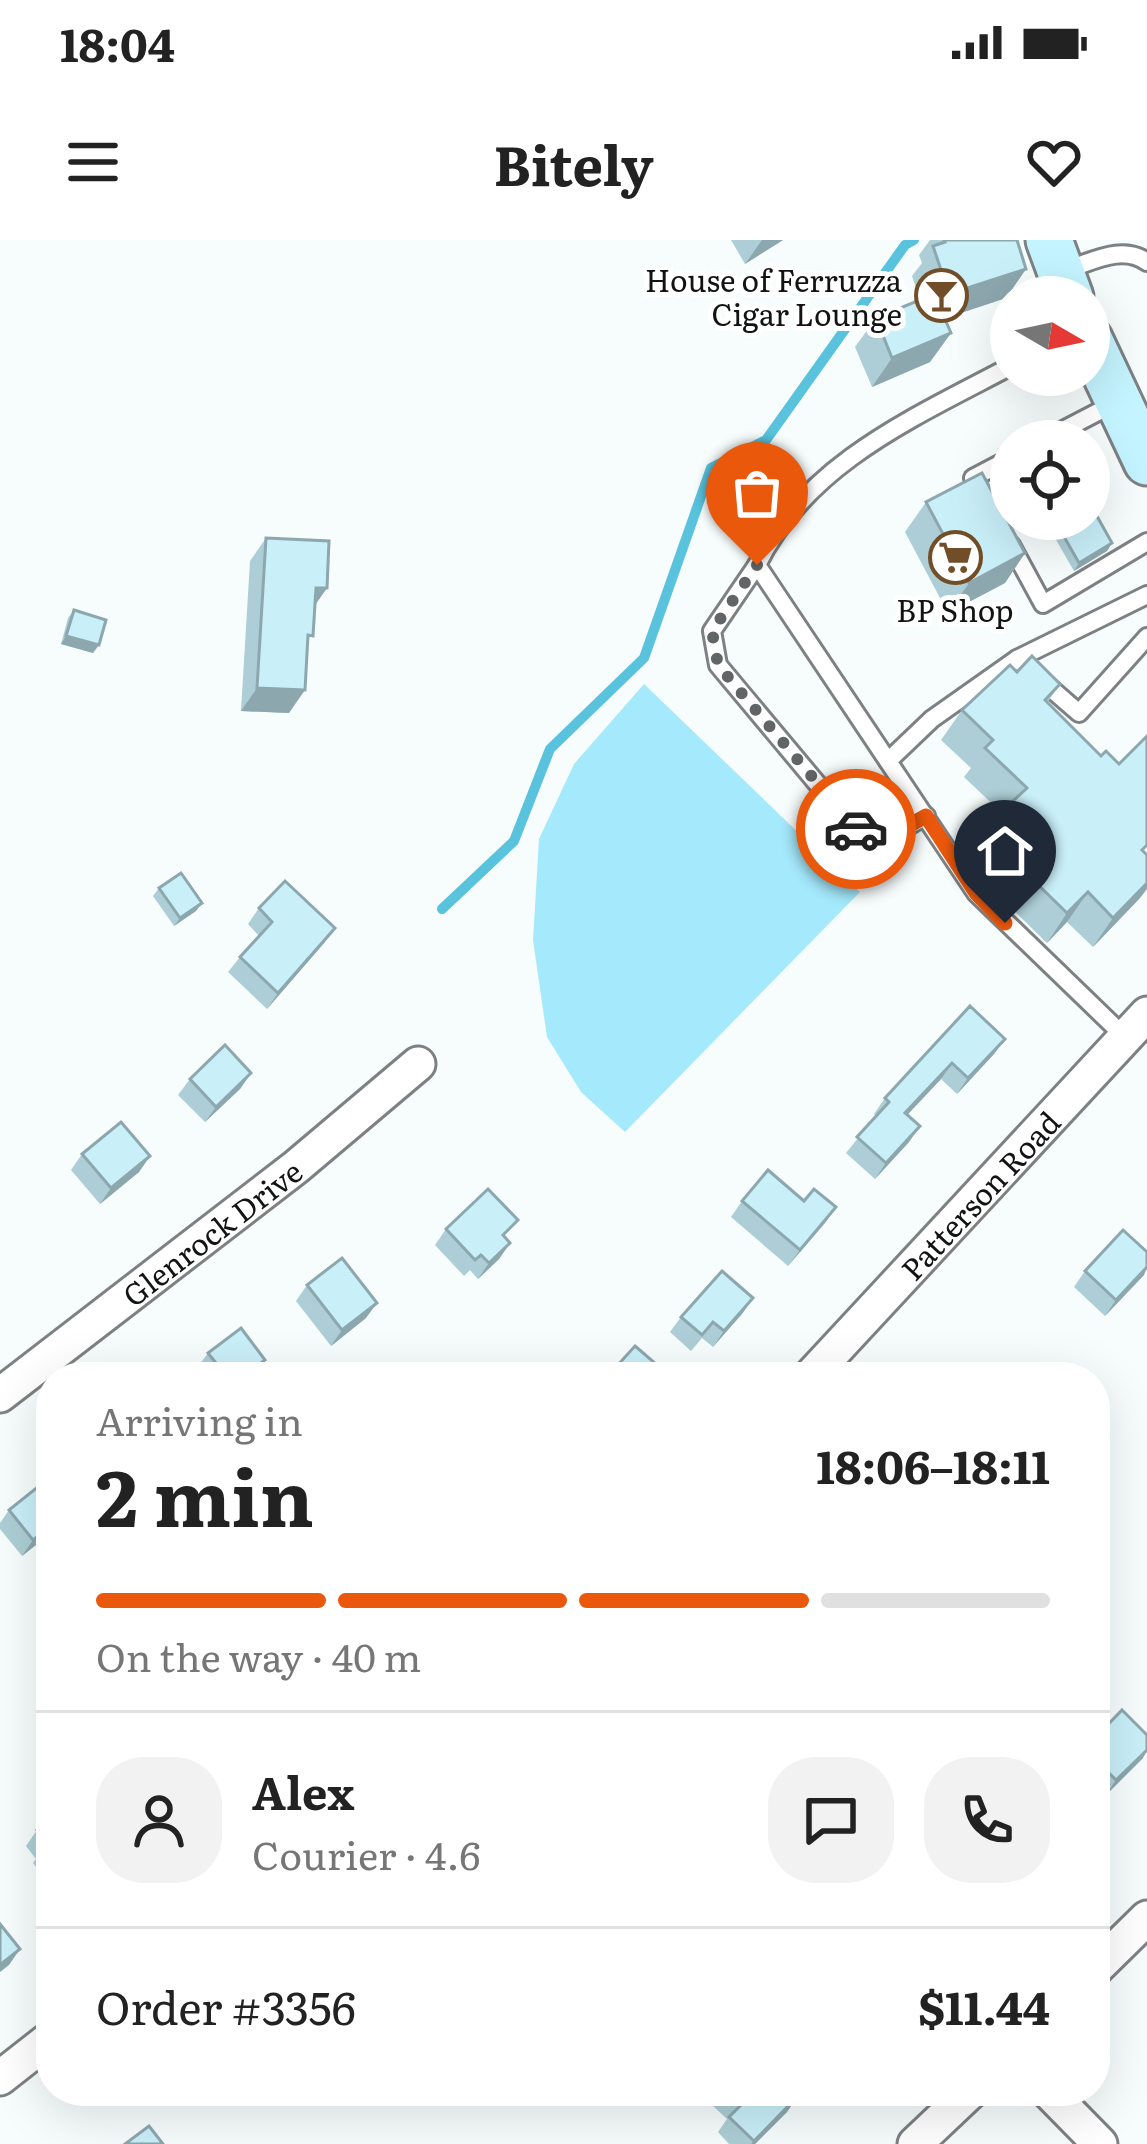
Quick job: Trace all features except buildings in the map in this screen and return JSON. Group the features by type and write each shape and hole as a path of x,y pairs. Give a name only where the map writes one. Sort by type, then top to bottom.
{"main road":[{"path":"1110,384 1147,462"}],"street":[{"name":"Patterson Road","path":"825,1362 1136,1025"},
{"name":"Glenrock Drive","path":"43,1362 296,1167 418,1064"},
{"name":"Glenrock Drive","path":"0,1395 36,1367"},
{"path":"1110,1955 1147,1918"},
{"path":"0,2078 36,2050"},
{"path":"915,2144 955,2106"},
{"path":"1063,2106 1100,2144"}],"lane":[{"path":"1059,270 1121,253 1147,262"},
{"path":"926,816 885,839 855,829 718,665 712,631 800,499 883,434 990,377"},
{"path":"1082,420 1118,401"},
{"path":"983,496 973,478 990,469"},
{"path":"1007,540 1043,604 1147,542"},
{"path":"757,565 976,893 1136,1025"},
{"path":"887,760 932,719 1017,659 1147,595"},
{"path":"1017,659 1078,713 1147,638"}],"shaded area":[{"path":"644,684 860,892 625,1132 581,1092 547,1037 533,940 539,839 574,764"}],"waterway":[{"path":"442,909 514,841 550,749 644,658 711,468 766,440 905,245 914,240"}],"way so far":[{"path":"757,565 712,631 718,665 856,829"}],"place":[{"name":"House of Ferruzza Cigar Lounge","path":"941,296"},
{"name":"BP Shop","path":"955,557"}],"route":[{"path":"856,829 885,839 926,816 976,893 1005,923"}]}
